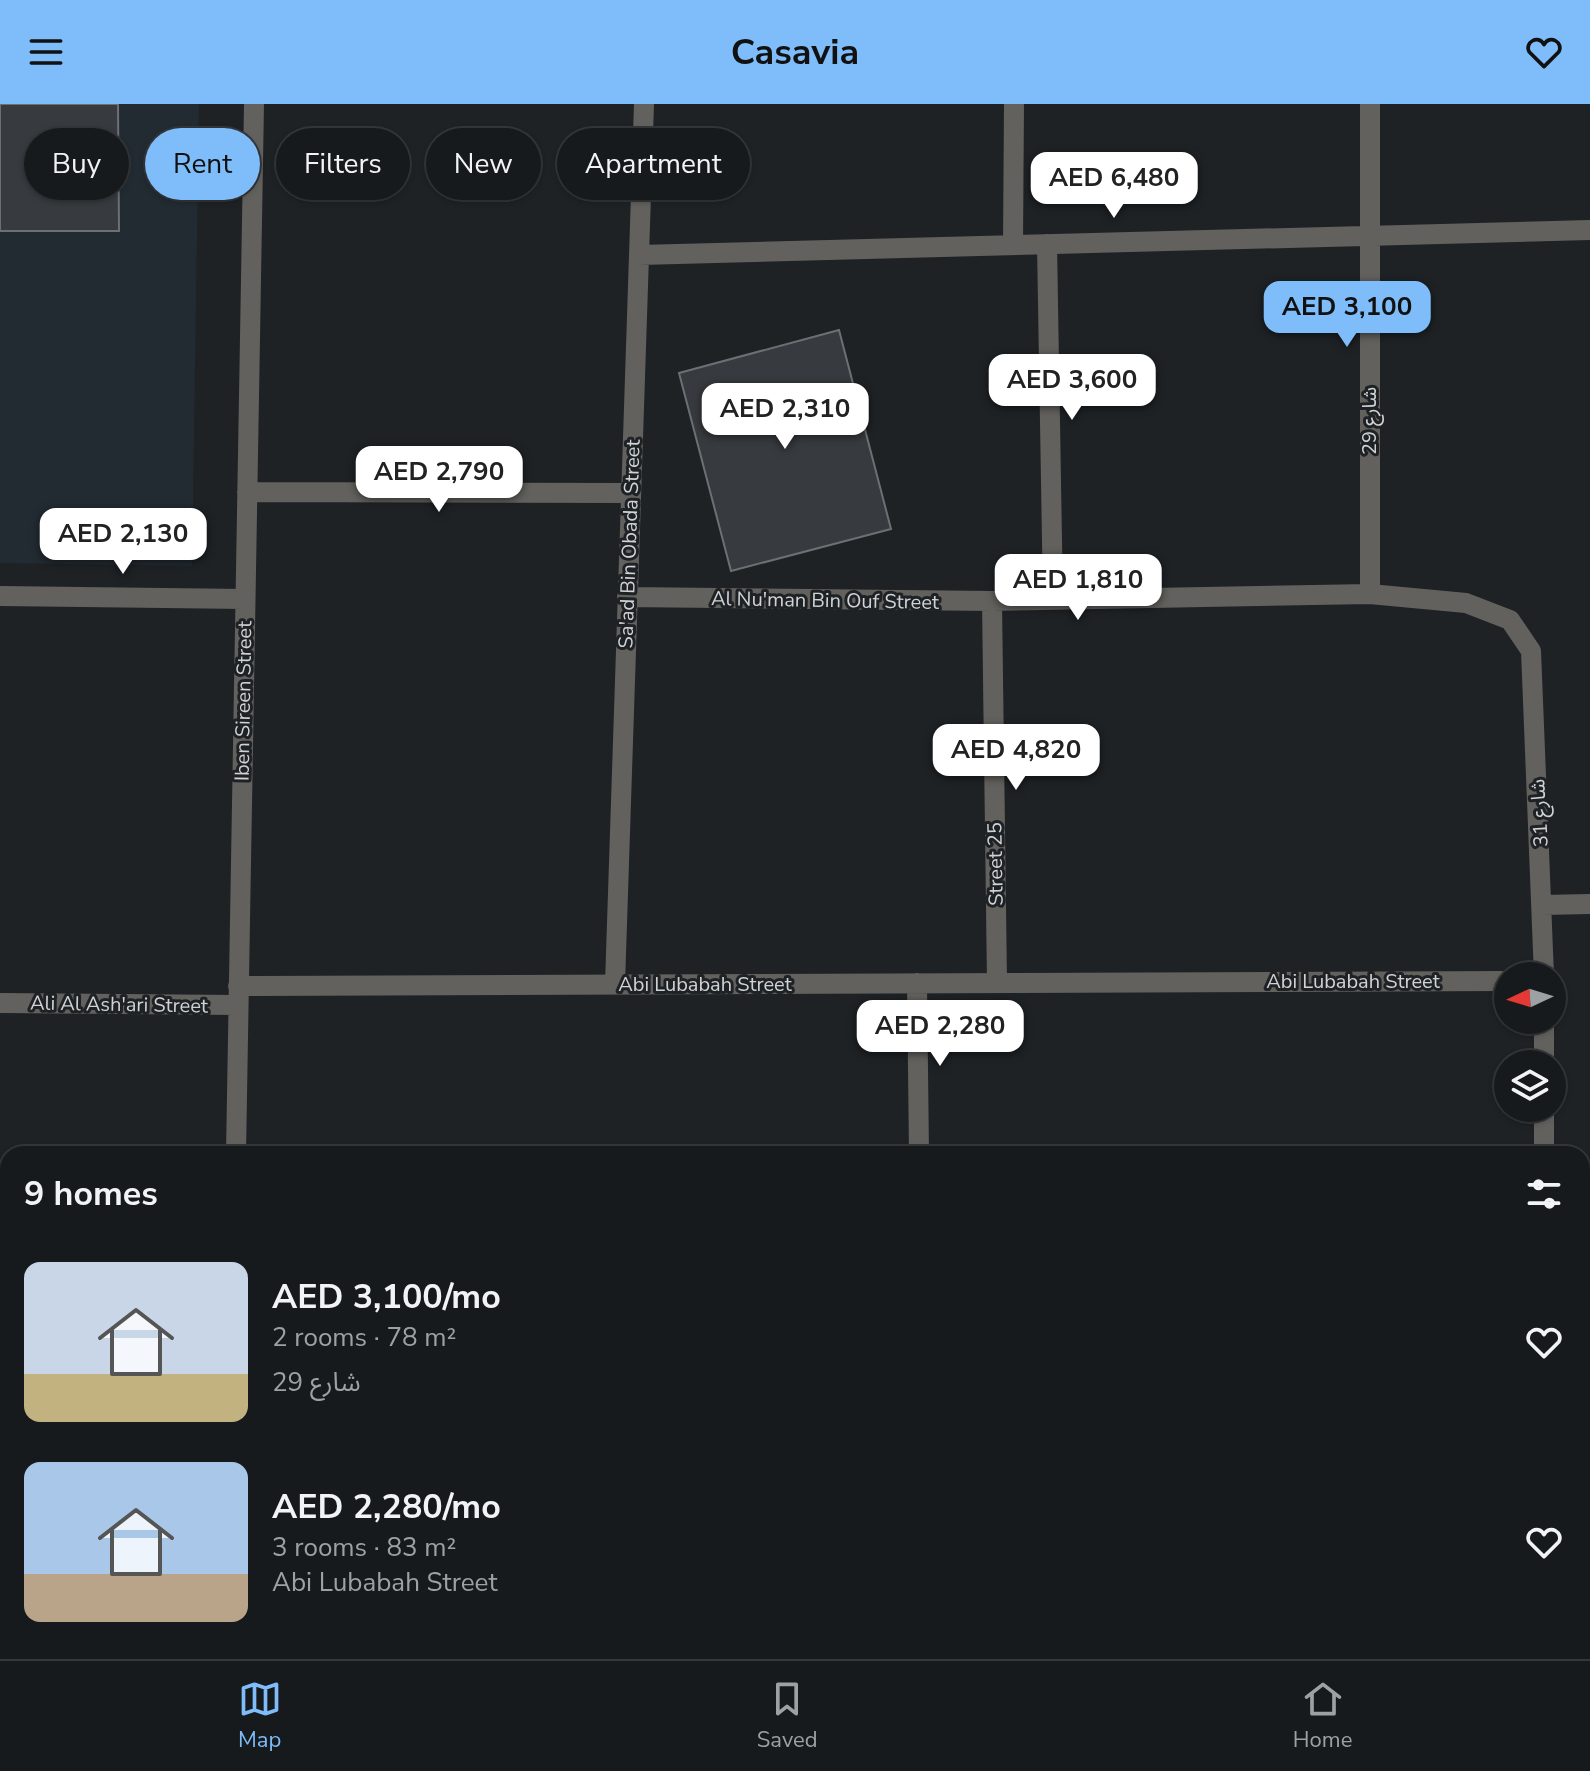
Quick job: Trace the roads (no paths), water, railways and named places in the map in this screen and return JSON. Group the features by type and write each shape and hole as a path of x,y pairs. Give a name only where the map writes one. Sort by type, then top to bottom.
{"street":[{"name":"Iben Sireen Street","path":"236,1146 254,104"},
{"name":"Sa'ad Bin Obada Street","path":"615,984 644,104"},
{"path":"1013,245 1014,104"},
{"name":"شارع 29","path":"1370,104 1370,594"},
{"path":"639,255 1590,230"},
{"path":"1047,244 1053,600"},
{"path":"247,492 631,493"},
{"name":"Al Nu'man Bin Ouf Street","path":"627,597 992,601 1370,594 1466,603 1510,620 1531,651"},
{"path":"0,596 245,599"},
{"name":"Street 25","path":"992,601 997,983"},
{"name":"شارع 31","path":"1531,651 1544,962"},
{"path":"1543,905 1590,904"},
{"name":"Abi Lubabah Street","path":"238,995 615,984 1494,981"},
{"path":"917,983 919,1146"},
{"name":"Ali Al Ash'ari Street","path":"0,1003 238,995"},
{"path":"1544,1122 1544,1146"}]}
